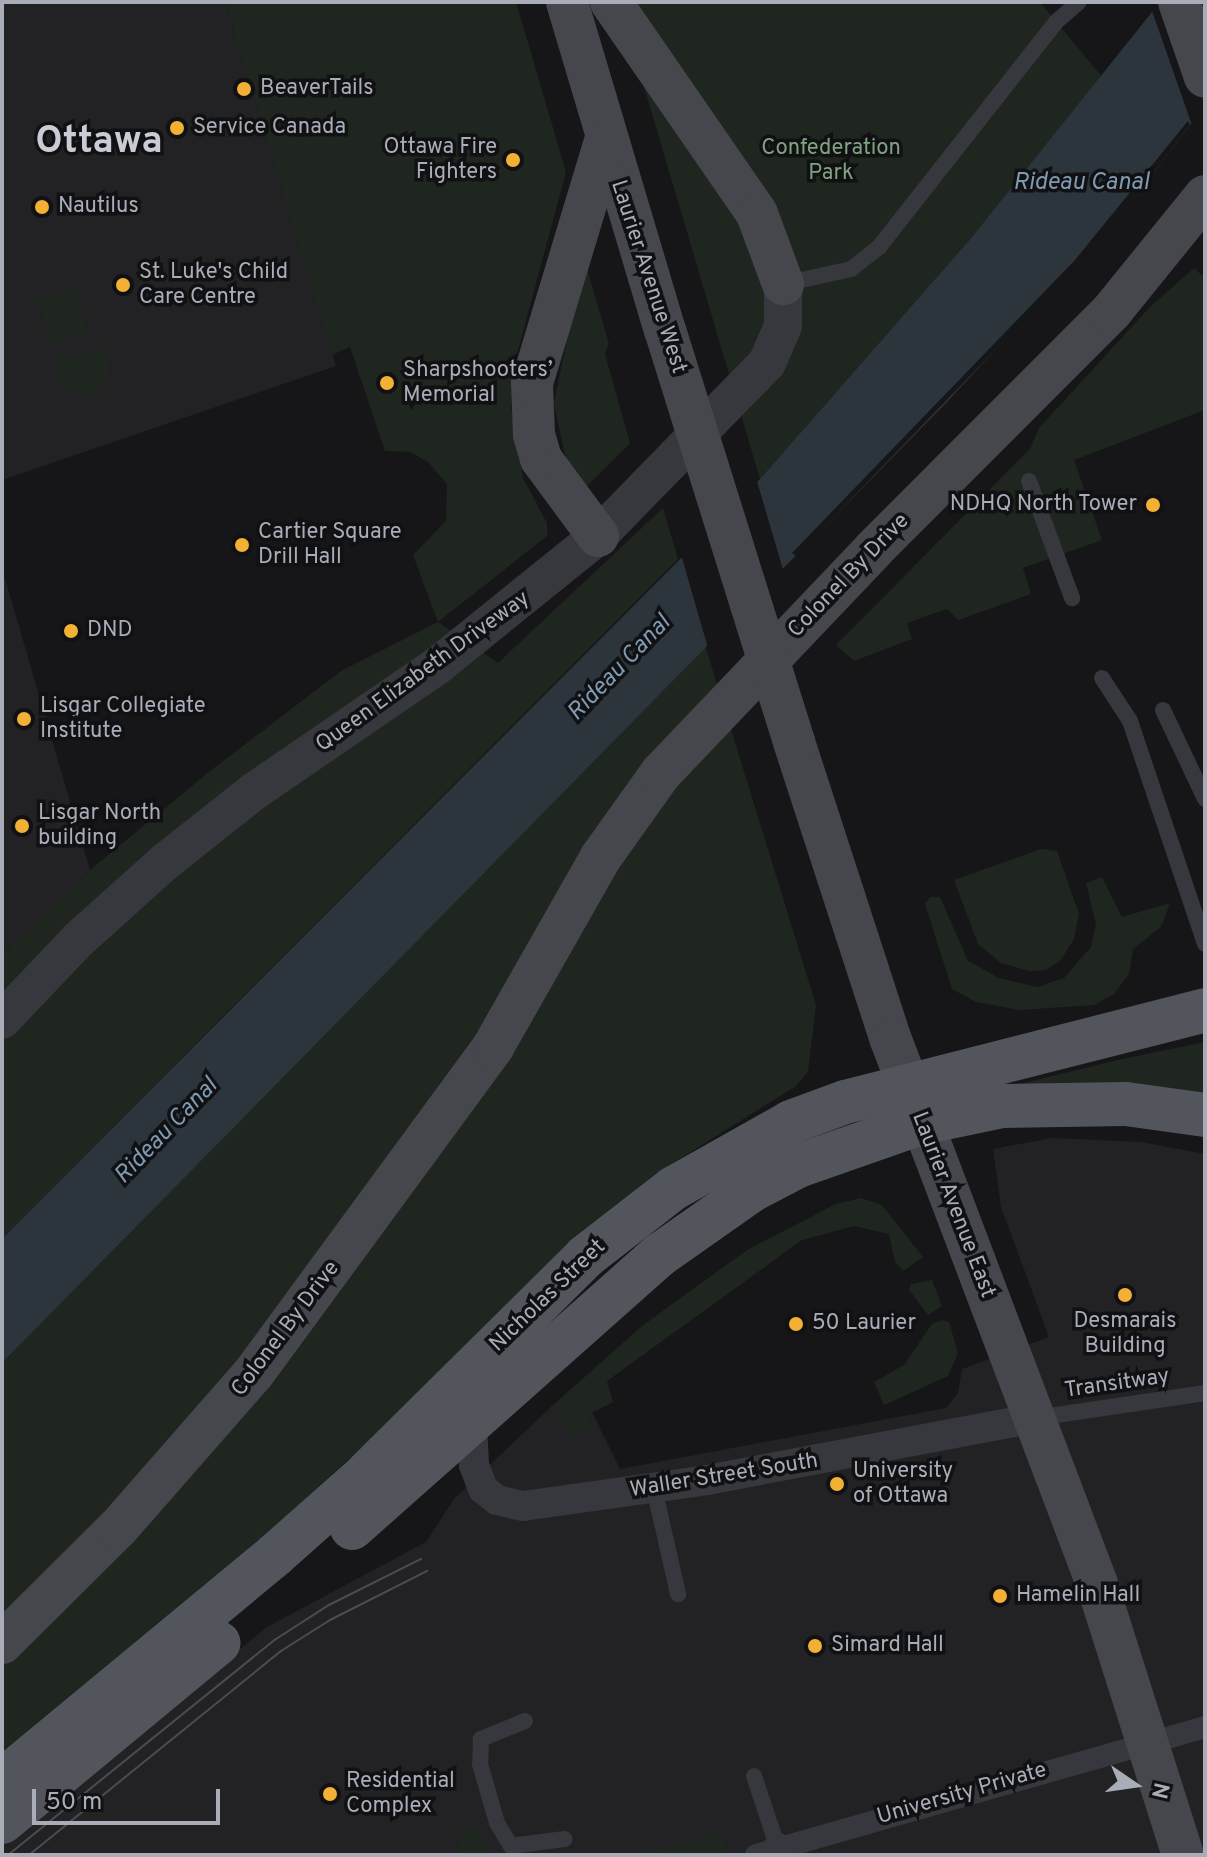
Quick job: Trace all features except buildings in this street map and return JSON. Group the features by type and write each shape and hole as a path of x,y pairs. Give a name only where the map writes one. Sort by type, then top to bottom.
{"main road":[{"name":"Laurier Avenue West","path":"567,2 605,141 733,551"},
{"path":"611,2 750,204 783,284"},
{"path":"1179,2 1205,77"},
{"path":"598,536 541,459 534,435 532,383 605,141"},
{"name":"Colonel By Drive","path":"532,984 601,857 661,773 873,550 1111,312 1205,196"},
{"name":"Colonel By Drive","path":"2,1643 118,1528 236,1395 381,1204 532,984 682,792 890,560 1121,326 1205,223"},
{"name":"Laurier Avenue East","path":"733,551 914,1103 1036,1418 1183,1855"},
{"name":"Nicholas Street","path":"2,1781 365,1475 559,1283 648,1205 791,1122 914,1103 1205,1010"},
{"name":"Nicholas Street","path":"2,1822 274,1596 661,1254 713,1216 914,1103 978,1110 1066,1102 1199,1111"}],"street":[{"name":"Queen Elizabeth Driveway","path":"2,1020 78,940 166,861 253,792 450,657 598,536 767,363 783,326 783,284"},
{"name":"Waller Street South","path":"472,1422 477,1478 497,1500 539,1505 654,1488 1036,1418"},
{"name":"University Private","path":"771,1853 1205,1727"}],"lane":[{"path":"783,284 851,269 879,247 1056,22 1079,2"},
{"path":"1029,481 1072,598"},
{"path":"1102,678 1130,721 1205,944"},
{"path":"1163,710 1205,799"},
{"name":"Transitway","path":"1036,1418 1205,1393"},
{"path":"654,1488 678,1594"},
{"path":"525,1721 481,1739 480,1764 497,1823 511,1846 565,1839"},
{"path":"754,1776 771,1853"}],"shaded area":[{"path":"2,2 225,2 336,366 2,480"},
{"name":"Lisgar Collegiate Institute","path":"2,568 90,870 2,954"},
{"name":"University of Ottawa","path":"1052,1138 1141,1142 1205,1154 1205,1855 2,1855 2,1842 267,1627 426,1542 454,1499 553,1405 584,1396 620,1469 946,1408 958,1393 962,1369 1049,1337 1001,1207 993,1149"}],"green space":[{"path":"225,2 516,2 566,172 513,369 511,407 523,478 547,523 547,536 438,622 413,555 446,521 447,484 428,462 410,452 385,451 350,347 332,355"},
{"name":"Confederation Park","path":"619,2 1040,2 1102,77 972,237 760,479"},
{"path":"584,258 609,344 605,354 630,443 584,489 574,479 564,451 554,403"},
{"path":"1194,268 1205,278 1205,410 1074,460 1102,540 1023,568 1031,594 958,620 947,609 907,623 912,639 854,661 836,645 1030,449 1039,428 1149,308"},
{"path":"74,288 88,331 51,343 37,300"},
{"path":"105,347 110,369 100,390 84,399 62,387 54,360"},
{"path":"663,508 678,559 2,1239 2,954 90,870 210,771 341,671 438,622 498,663"},
{"path":"705,645 816,1005 808,1072 796,1086 665,1168 566,1249 385,1426 152,1638 2,1761 2,1363"},
{"path":"1041,849 1057,851 1079,914 1074,939 1061,960 1046,970 1029,971 1001,963 978,944 954,880"},
{"path":"1102,877 1122,917 1170,903 1161,927 1133,949 1129,974 1114,994 1094,1005 1019,1010 976,1002 952,989 925,904 930,897 940,897 968,961 999,978 1038,987 1064,978 1091,947 1096,925 1086,883"},
{"path":"1205,1042 1205,1097 999,1089 1122,1059"},
{"path":"861,1198 882,1205 923,1257 903,1271 895,1262 889,1234 854,1226 802,1240 607,1381 613,1402 587,1415 591,1426 570,1438 553,1405 642,1326 747,1250 836,1204"},
{"path":"932,1280 942,1306 928,1315 909,1290 911,1284"},
{"path":"942,1320 949,1322 958,1353 948,1376 884,1405 874,1382 904,1365 932,1324"},
{"path":"474,1826 490,1849 490,1855 458,1855 461,1831"},
{"path":"722,1831 727,1853 640,1855"}],"water":[{"name":"Rideau Canal","path":"1160,2 1205,2 1205,106 1121,215 945,404 2,1363 2,1239 760,479 972,237"}],"pier":[{"path":"1156,2 1205,2 1205,113 1193,128 1151,8"},
{"path":"1188,121 1190,125 1121,215 1079,263 796,556 792,553 1075,260"},
{"path":"756,478 784,573 708,648 680,551"}],"tram line":[{"path":"8,1855 276,1639 329,1605 421,1559"},
{"path":"29,1855 281,1651 330,1620 427,1571"}],"place":[{"name":"BeaverTails","path":"244,89"},
{"name":"Service Canada","path":"177,128"},
{"name":"Ottawa Fire Fighters","path":"513,160"},
{"name":"Nautilus","path":"42,207"},
{"name":"St. Luke's Child Care Centre","path":"123,285"},
{"name":"Sharpshooters’ Memorial","path":"387,383"},
{"name":"NDHQ North Tower","path":"1153,505"},
{"name":"Cartier Square Drill Hall","path":"242,545"},
{"name":"DND","path":"71,631"},
{"name":"Lisgar Collegiate Institute","path":"24,719"},
{"name":"Lisgar North building","path":"22,826"},
{"name":"Desmarais Building","path":"1125,1295"},
{"name":"50 Laurier","path":"796,1324"},
{"name":"University of Ottawa","path":"837,1484"},
{"name":"Hamelin Hall","path":"1000,1596"},
{"name":"Simard Hall","path":"815,1646"},
{"name":"Residential Complex","path":"330,1794"}],"district":[{"name":"Ottawa","path":"99,143"}]}
